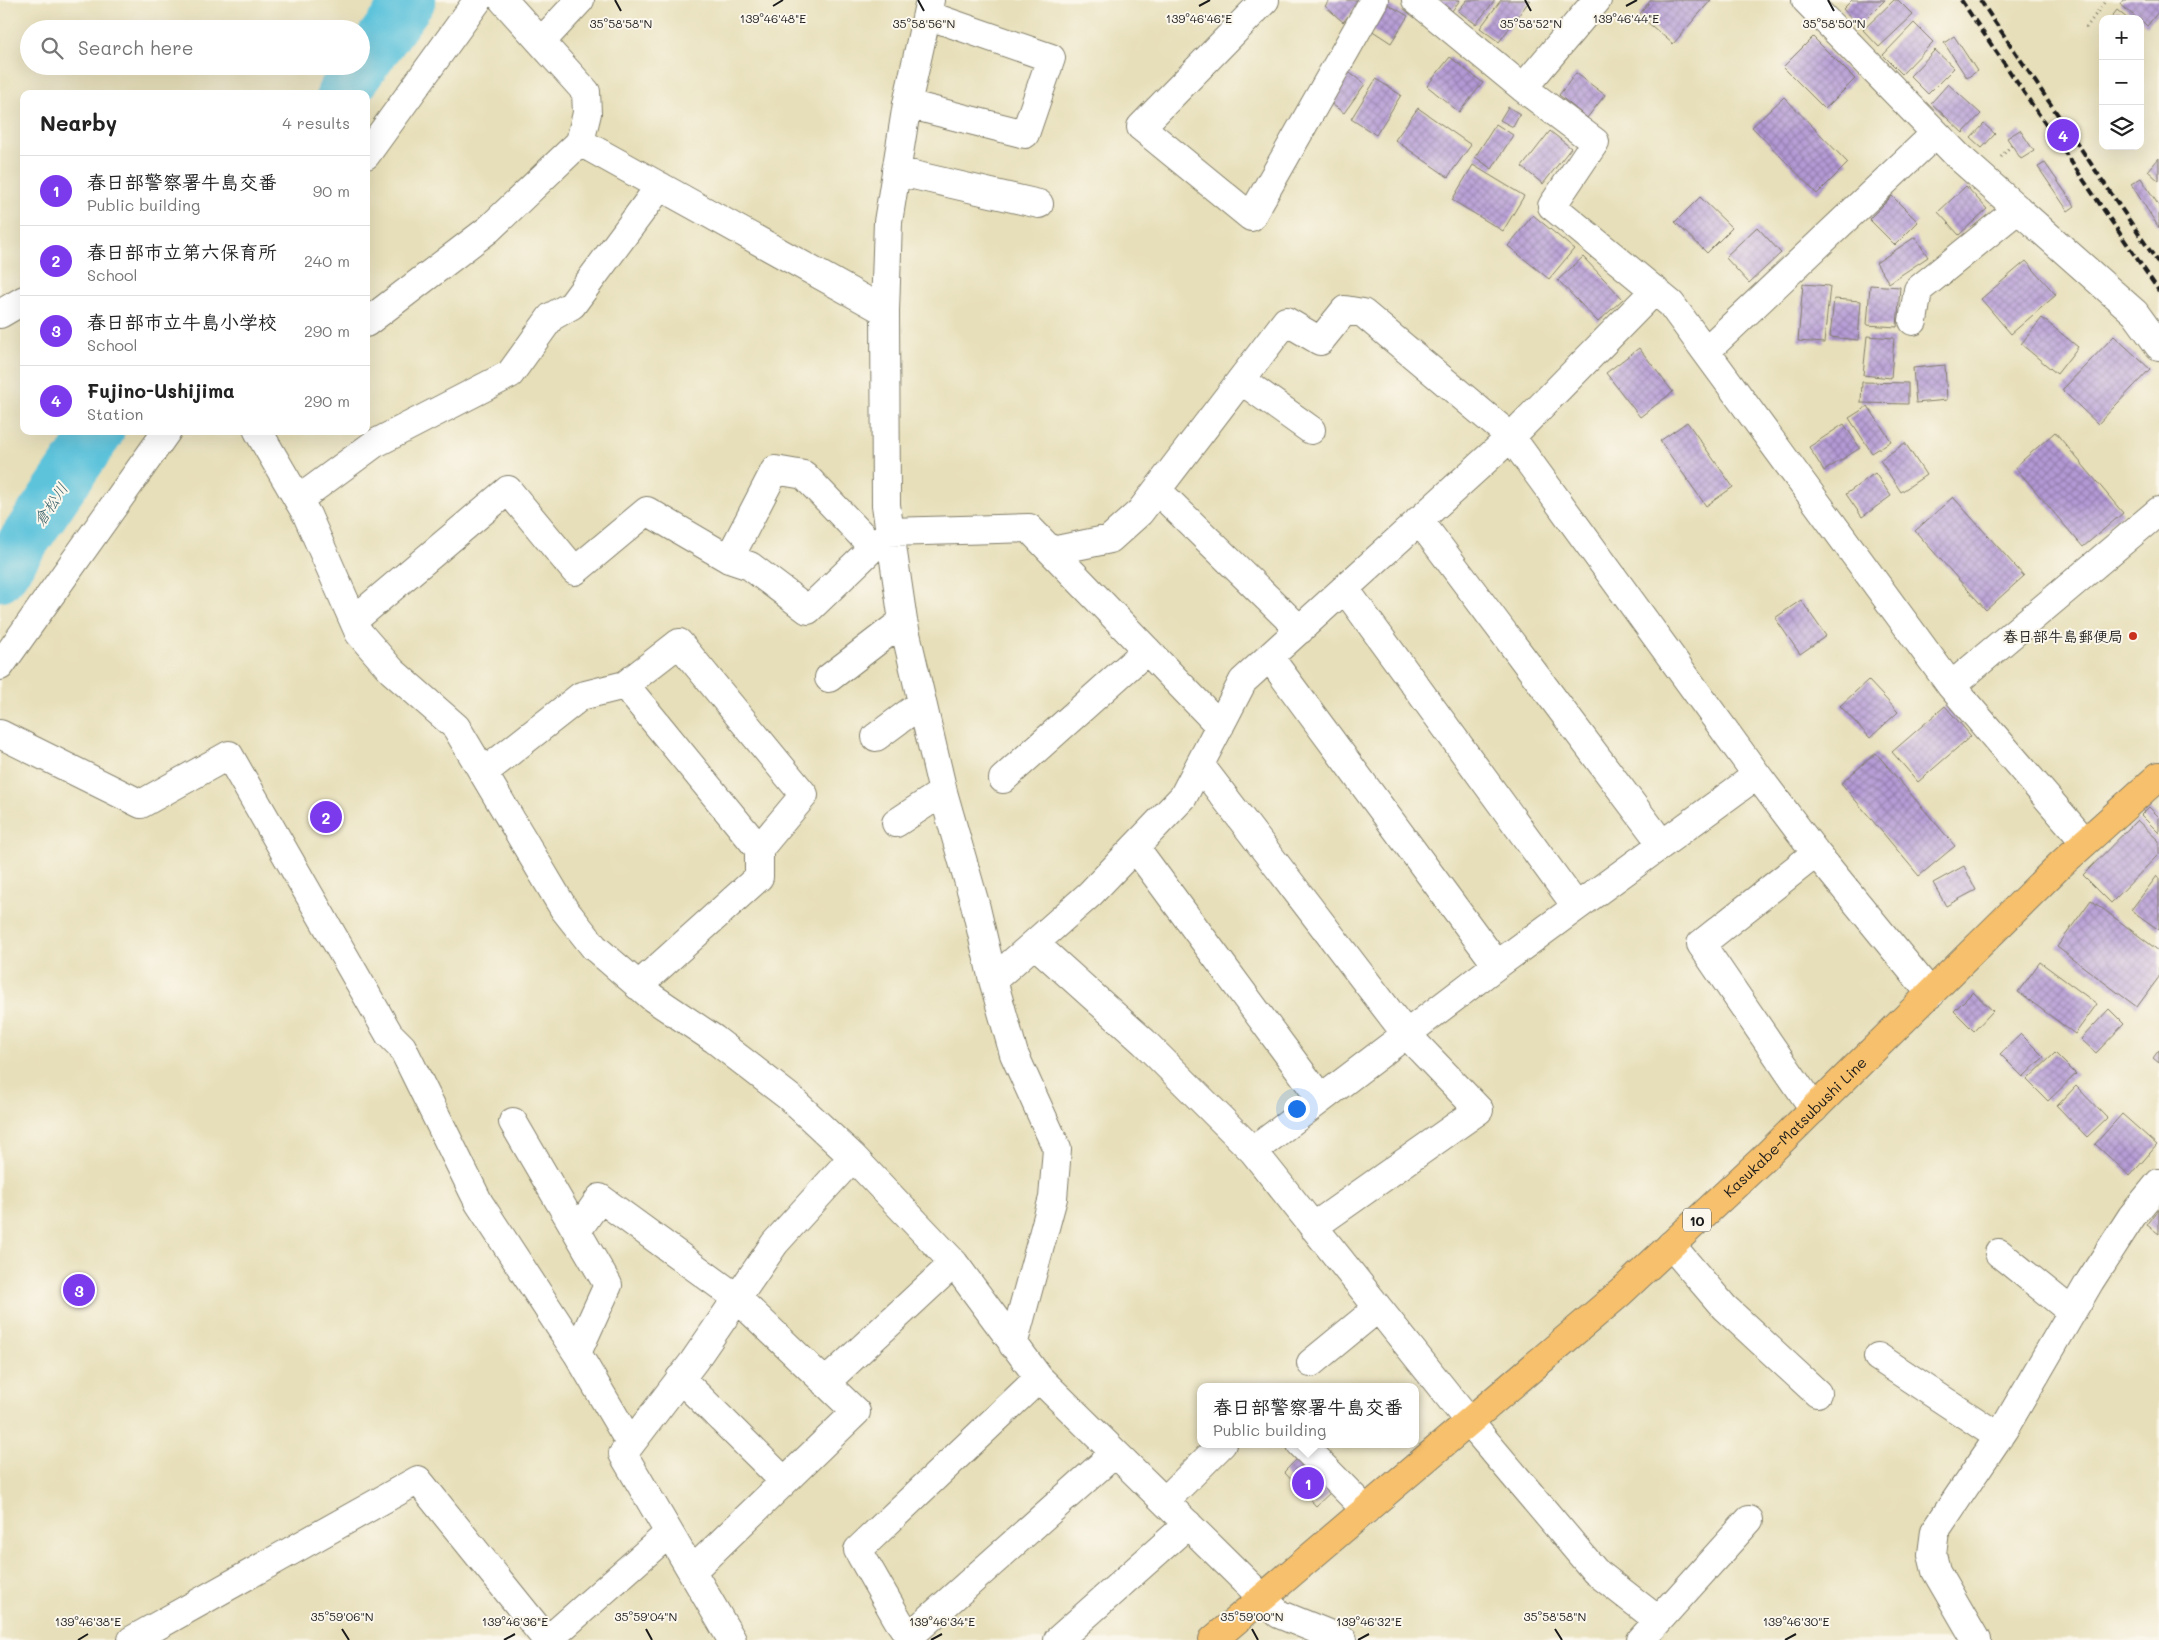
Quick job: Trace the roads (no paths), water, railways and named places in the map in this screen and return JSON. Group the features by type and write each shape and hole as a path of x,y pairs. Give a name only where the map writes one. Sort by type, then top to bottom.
{"main road":[{"name":"Kasukabe-Matsubushi Line","path":"1214,1640 1620,1293 1814,1109 2060,865 2159,776"}],"street":[{"path":"370,149 478,0"},
{"path":"370,320 489,228 580,142 587,113 586,92 504,0"},
{"path":"541,42 580,0"},
{"path":"1265,0 1141,127 1251,216 1374,0"},
{"path":"1416,0 1523,88 1595,142 1552,206 1671,304 1951,686 2085,842"},
{"path":"1523,88 1597,0"},
{"path":"1806,0 1935,134 2135,312 2159,346"},
{"path":"907,104 1025,134 1051,58 928,7 907,104 888,222 885,311 886,505 881,540 903,621 943,792 975,904 993,980 1014,1054 1058,1149 1053,1198 1013,1345"},
{"path":"1706,351 1935,134"},
{"path":"580,142 885,311"},
{"path":"896,171 1039,204"},
{"path":"298,500 374,444 510,374 551,317 572,305 660,186"},
{"path":"1913,321 1918,290 2018,209"},
{"path":"993,980 1090,894 1183,797 1243,681 1511,437 1655,290"},
{"path":"0,314 20,302"},
{"path":"1052,552 1110,539 1140,512 1286,320 1320,341 1345,310 1363,313 1511,437 1757,775 1816,853 1931,994"},
{"path":"1241,380 1311,430"},
{"path":"0,666 164,435"},
{"path":"260,435 307,515 360,633 392,671 456,726 564,909 594,948 653,998 714,1039 789,1097 853,1156 954,1263 1039,1378 1279,1614 1343,1640"},
{"path":"729,559 775,470 804,475 881,540"},
{"path":"354,620 508,490 575,571 647,511 729,559 750,566 808,610 881,540 1028,528 1220,726"},
{"path":"1157,490 1300,630"},
{"path":"1951,686 2159,511"},
{"path":"1420,520 1662,844"},
{"path":"1345,589 1576,906"},
{"path":"829,678 903,621"},
{"path":"483,773 581,696 625,686 679,643 804,795 759,849"},
{"path":"1003,779 1147,650"},
{"path":"1270,658 1497,965"},
{"path":"625,686 759,849 759,877 638,986"},
{"path":"876,738 922,703"},
{"path":"0,734 141,804 229,755 389,1034 402,1047 479,1204 577,1353 630,1443"},
{"path":"1200,765 1406,1034 1478,1110 1312,1226"},
{"path":"1253,1152 1497,965 1757,775"},
{"path":"896,823 943,792"},
{"path":"1135,847 1321,1099"},
{"path":"1814,1109 1701,944 1816,853"},
{"path":"1035,944 1144,1042 1253,1152 1470,1423 1595,1570 1649,1630 1749,1520"},
{"path":"513,1122 608,1285 577,1353"},
{"path":"732,1640 623,1454 680,1378 775,1243 853,1156"},
{"path":"1976,1640 1936,1571 1932,1554 1935,1531 1999,1437 2072,1312 2132,1216 2159,1183"},
{"path":"577,1231 600,1198 737,1298 856,1412 692,1571"},
{"path":"1671,1245 1724,1307 1817,1394"},
{"path":"1999,1253 2072,1312"},
{"path":"825,1383 954,1263"},
{"path":"1311,1363 1378,1308"},
{"path":"1878,1357 1999,1437"},
{"path":"680,1378 784,1481"},
{"path":"1039,1378 858,1550 898,1620 911,1638 1116,1453"},
{"path":"1165,1501 1218,1448"},
{"path":"1305,1448 1366,1510"},
{"path":"132,1640 418,1480 547,1640 669,1533"},
{"path":"1058,1640 1188,1524"}],"waterway":[{"name":"倉松川","path":"370,55 410,0"},
{"name":"倉松川","path":"345,90 356,75"},
{"name":"倉松川","path":"0,576 96,435"}],"railway":[{"path":"1961,0 2159,291"},
{"path":"1980,0 2159,264"}],"place":[{"name":"Fujino-Ushijima","path":"2063,135"},
{"name":"春日部牛島郵便局","path":"2133,636"},
{"name":"春日部市立第六保育所","path":"326,817"},
{"name":"春日部市立牛島小学校","path":"79,1290"},
{"name":"春日部警察署牛島交番","path":"1308,1483"}]}
